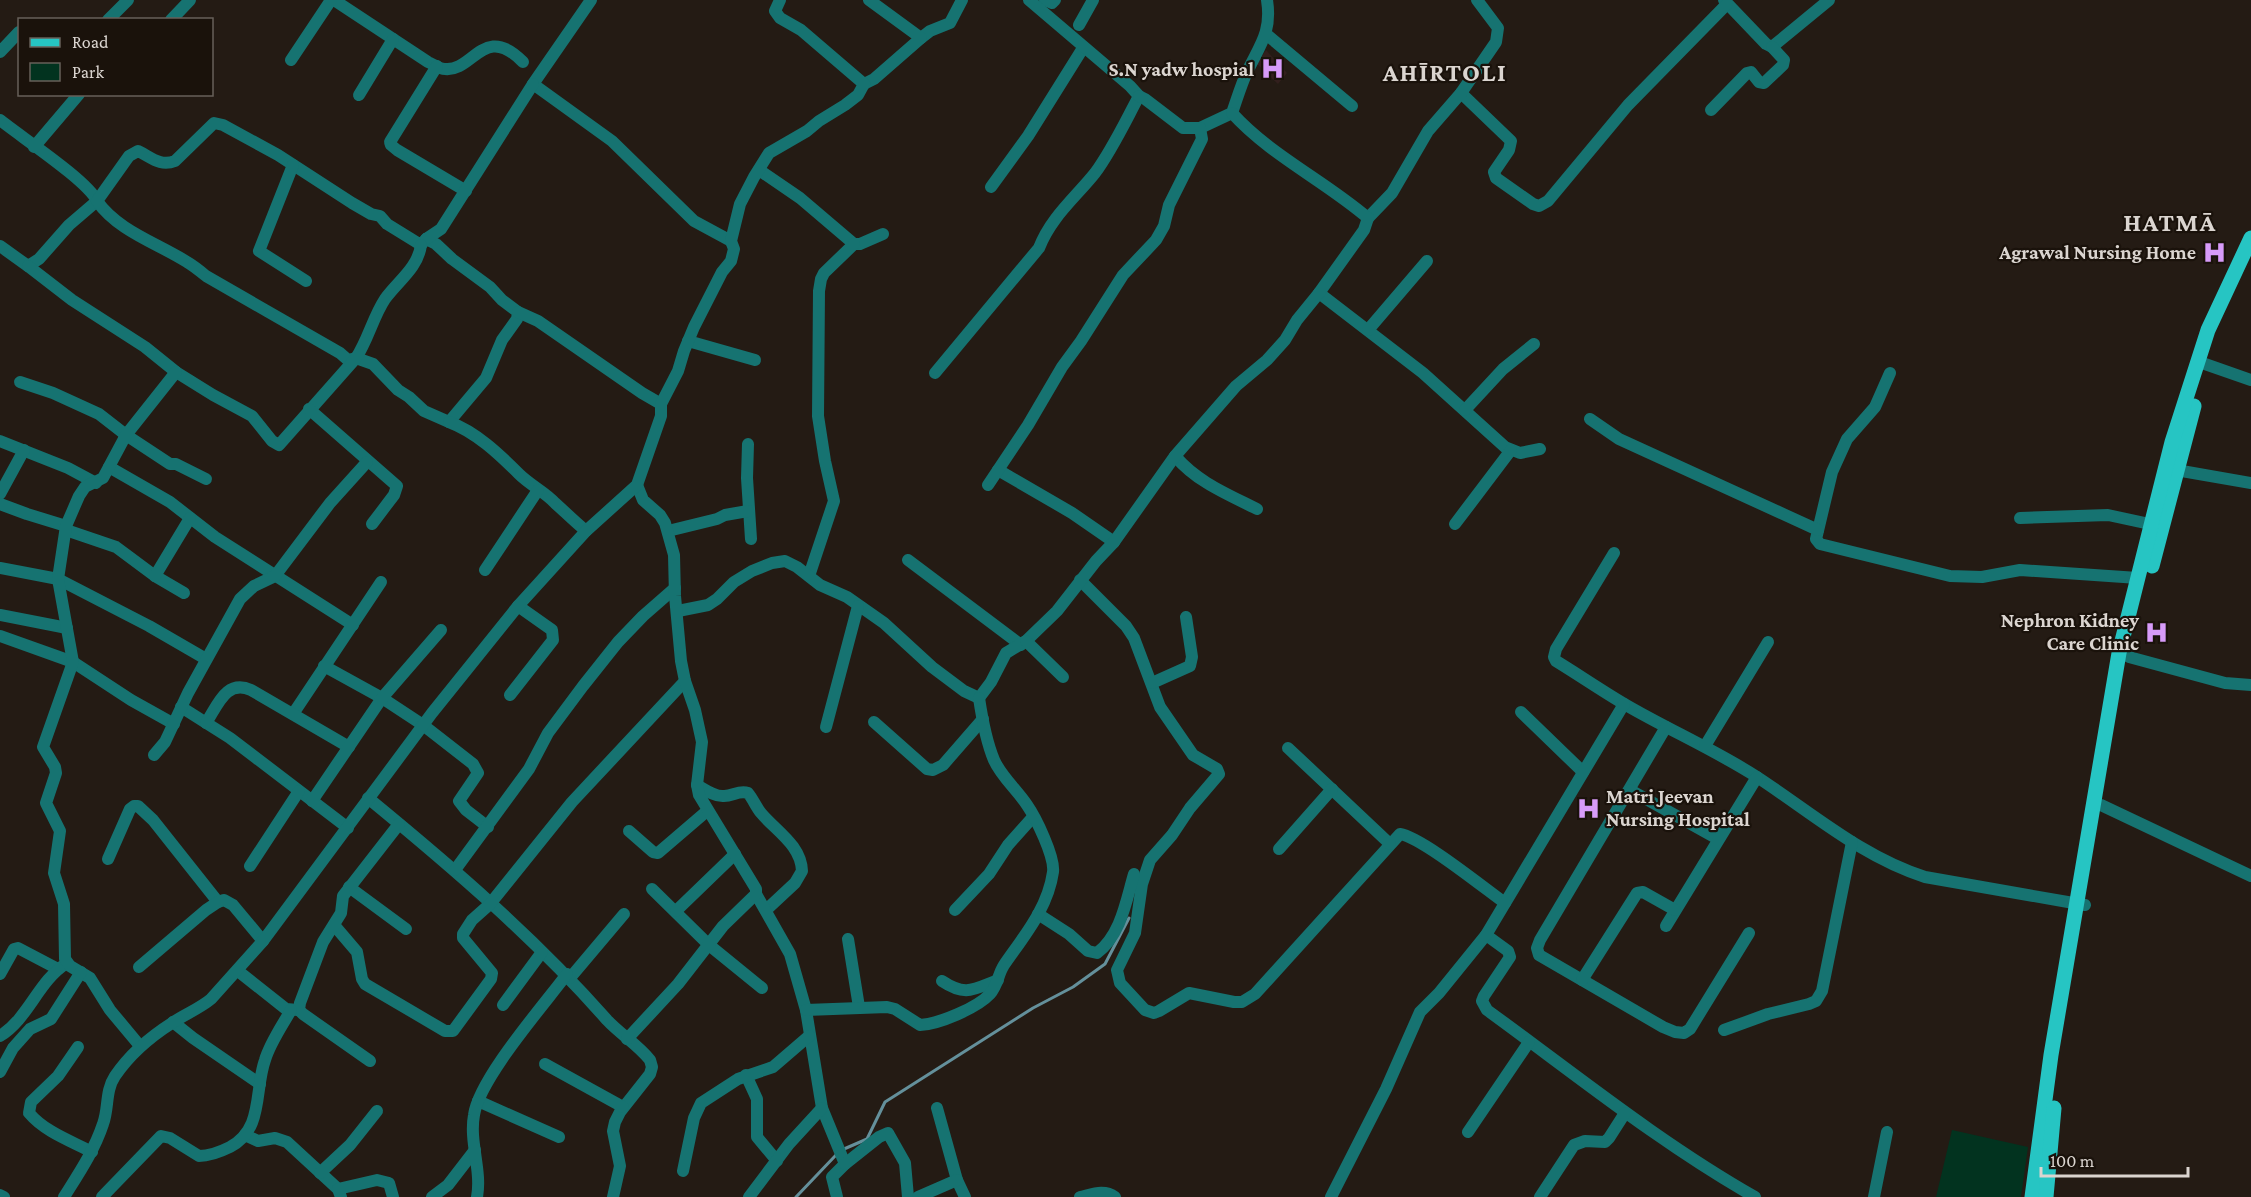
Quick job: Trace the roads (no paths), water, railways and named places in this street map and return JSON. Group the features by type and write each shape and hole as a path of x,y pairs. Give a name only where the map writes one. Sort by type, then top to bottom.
{"main road":[{"path":"2032,1197 2051,1055 2172,442 2208,330 2251,238"},
{"path":"2046,1197 2059,1057 2119,653 2138,578 2176,470 2215,333 2251,258"}],"street":[{"path":"110,18 128,0"},
{"path":"173,18 190,0"},
{"path":"291,60 333,0 444,69 455,68 478,52 496,46 514,53 523,62"},
{"path":"0,246 72,300 145,348 176,372 252,416 272,441 279,445 363,349 365,338 386,299 411,270 424,242 441,229 533,84 591,0"},
{"path":"780,0 776,11 780,18 801,30 864,84"},
{"path":"868,0 921,38"},
{"path":"64,1197 92,1152 105,1120 111,1083 140,1046 173,1022 204,1006 238,971 348,828 423,725 518,606 586,531 637,485 661,416 661,404 678,371 688,341 722,272 731,261 734,249 731,241 740,204 769,153 807,131 858,95 864,84 874,79 921,38 950,22 962,0"},
{"path":"1029,0 1139,96 1183,128 1200,128 1232,113 1246,74 1266,34 1270,17 1267,0"},
{"path":"1046,0 1052,3 1055,0"},
{"path":"1079,26 1093,0"},
{"path":"978,698 991,682 1006,652 1024,643 1057,611 1080,580 1114,542 1175,456 1236,386 1267,360 1285,340 1364,230 1368,218 1392,193 1428,131 1461,93 1496,42 1499,35 1495,22 1477,0"},
{"path":"1773,47 1829,0"},
{"path":"1461,93 1511,141 1509,150 1494,172 1496,178 1539,206 1548,201 1628,105 1726,2 1784,60 1783,65 1764,83 1759,82 1753,73 1748,73 1711,110"},
{"path":"0,52 18,33"},
{"path":"1266,34 1352,106"},
{"path":"359,95 393,39"},
{"path":"991,187 1028,135 1083,48"},
{"path":"437,66 390,142 391,146 466,191"},
{"path":"533,84 612,141 694,221 731,241"},
{"path":"34,147 77,96"},
{"path":"934,373 1039,248 1050,225 1105,160 1139,96"},
{"path":"1232,113 1244,126 1368,218"},
{"path":"0,120 74,177 94,195 117,222 159,248 187,261 206,276 340,353 348,360 356,358 373,364 398,390 424,411 461,426 483,441 586,531"},
{"path":"23,263 39,259 69,225 97,201 129,156 138,152 160,162 170,163 175,161 214,123 223,125 293,165 362,209 380,216 387,224 424,242 436,244 519,312 537,321 661,404"},
{"path":"988,485 1123,275 1156,240 1164,226 1169,205 1202,139 1200,128"},
{"path":"293,165 259,251 306,281"},
{"path":"759,170 800,198 854,244"},
{"path":"809,576 834,501 818,416 821,279 824,273 854,244 883,234"},
{"path":"1368,330 1427,261"},
{"path":"1319,293 1423,373 1512,450 1520,453 1540,449"},
{"path":"449,422 481,387 502,340 517,319 519,312"},
{"path":"688,341 755,360"},
{"path":"1465,410 1503,369 1534,344"},
{"path":"2205,363 2251,380"},
{"path":"0,1036 13,1025 46,980 63,966 64,904 54,873 60,831 46,803 56,767 43,747 73,662 58,579 66,528 79,496 85,488 103,478 126,435 176,372"},
{"path":"1890,373 1875,407 1847,439 1832,472 1815,539 1820,544 1950,576 1982,577 2006,571 2033,570 2138,578"},
{"path":"20,382 53,393 99,414 170,464 176,464 206,479"},
{"path":"309,410 397,486 394,495 372,524"},
{"path":"1590,419 1619,439 1818,530"},
{"path":"0,441 68,468 96,483"},
{"path":"748,444 748,511 751,538"},
{"path":"0,494 24,450"},
{"path":"1455,524 1512,450"},
{"path":"1175,456 1202,481 1257,509"},
{"path":"154,755 165,742 206,659 240,599 255,586 275,576 330,503 367,462"},
{"path":"110,467 170,502 275,576 353,625"},
{"path":"998,470 1072,513 1114,542"},
{"path":"2176,470 2251,483"},
{"path":"637,485 644,500 660,515 668,531 674,555 678,632 685,681 695,710 702,742 697,785 699,795 735,854 790,954 806,1010 822,1108 844,1162"},
{"path":"485,570 538,490"},
{"path":"0,504 116,547 155,576 184,593"},
{"path":"668,531 717,519 725,514 748,511"},
{"path":"2020,518 2108,515 2157,525"},
{"path":"155,576 190,518"},
{"path":"1614,553 1556,649 1554,657 1556,661 1624,704 1705,746 1757,777 1852,842 1900,869 1925,877 2081,905"},
{"path":"908,560 1024,643 1063,677"},
{"path":"678,611 708,604 742,577 760,567 785,561 820,585 847,597 884,623 938,671 964,691 978,698"},
{"path":"0,568 58,579 149,626 206,659"},
{"path":"1080,580 1126,626 1134,638 1160,707 1189,750 1217,769 1219,774 1190,808 1172,836 1156,851 1144,875 1135,933 1117,970 1120,983 1145,1010 1154,1013 1193,992 1225,1002 1242,1002 1248,999 1286,963 1400,834 1407,835 1505,903"},
{"path":"293,714 381,582"},
{"path":"455,870 529,769 548,733 583,686 618,642 675,588"},
{"path":"510,695 553,640 552,630 518,606"},
{"path":"826,727 858,606"},
{"path":"0,615 67,628"},
{"path":"1152,683 1190,666 1192,657 1186,617"},
{"path":"312,801 382,698 441,630"},
{"path":"0,636 73,662 131,700 174,724"},
{"path":"1705,746 1768,642"},
{"path":"2129,657 2225,683 2251,685"},
{"path":"324,666 382,698 423,725 473,764 477,769 477,777 459,801 466,810 488,826"},
{"path":"334,925 357,952 365,984 450,1032 458,1026 491,979 492,973 463,938 467,926 490,904 572,802 685,681"},
{"path":"206,723 225,695 238,686 251,690 349,747"},
{"path":"806,1010 888,1007 920,1025 947,1019 985,999 995,987 1000,971 1038,914 1048,894 1053,871 1052,860 1028,807 995,761 978,698"},
{"path":"1331,1197 1386,1089 1419,1012 1439,993 1486,934 1624,704"},
{"path":"182,707 230,738 348,828"},
{"path":"1521,712 1583,772"},
{"path":"874,722 927,769 933,770 943,765 983,719"},
{"path":"1666,727 1537,948 1539,955 1663,1028 1684,1033 1690,1029 1749,933"},
{"path":"1288,748 1390,844"},
{"path":"1666,926 1757,777"},
{"path":"697,785 713,793 728,795 741,791 748,793 760,813 794,849 802,868 792,885 766,910"},
{"path":"1280,849 1332,789"},
{"path":"1630,789 1718,839"},
{"path":"250,866 299,791"},
{"path":"368,798 455,870 569,976 608,1021 645,1053 652,1067 650,1074 623,1107 615,1122 613,1131 620,1166 613,1197"},
{"path":"2101,805 2251,876"},
{"path":"108,860 130,809 138,806 153,820 218,902"},
{"path":"629,831 653,852 658,853 707,811"},
{"path":"955,910 993,869 1008,845 1033,817"},
{"path":"102,1197 161,1136 170,1138 191,1152 205,1156 223,1151 238,1143 245,1135 256,1114 264,1061 300,1003 323,942 341,913 343,896 399,824"},
{"path":"1724,1030 1768,1014 1809,1004 1822,991 1852,842"},
{"path":"676,911 735,854"},
{"path":"1038,914 1069,934 1088,951 1097,953 1110,941 1118,926 1134,874"},
{"path":"349,887 406,929"},
{"path":"652,889 710,945 762,988"},
{"path":"1582,981 1637,893 1644,892 1675,910"},
{"path":"627,1039 678,984 723,926 756,894"},
{"path":"139,967 218,902 228,901 263,941"},
{"path":"477,1197 479,1186 473,1116 478,1101 507,1053 569,976 624,914"},
{"path":"1486,934 1508,951 1510,957 1482,1001 1487,1010 1625,1113 1728,1182 1755,1197"},
{"path":"848,939 859,1007"},
{"path":"0,974 4,958 18,948 81,972 90,978 110,1010 140,1046"},
{"path":"502,1005 542,952"},
{"path":"238,971 282,1006 295,1010 370,1061"},
{"path":"0,1072 8,1055 30,1029 51,1019 81,972"},
{"path":"942,981 960,991 972,990 998,980"},
{"path":"173,1022 260,1084"},
{"path":"683,1171 698,1108 706,1100 746,1075 773,1067 809,1036"},
{"path":"1468,1132 1529,1042"},
{"path":"78,1047 58,1076 31,1102 29,1113 49,1129 92,1152"},
{"path":"545,1064 623,1107"},
{"path":"746,1075 757,1099 757,1137 777,1161"},
{"path":"478,1101 558,1137"},
{"path":"749,1197 789,1144 822,1108"},
{"path":"937,1108 957,1180 965,1197"},
{"path":"320,1173 350,1145 376,1111"},
{"path":"1540,1197 1574,1145 1585,1141 1605,1142 1610,1138 1625,1113"},
{"path":"1874,1197 1887,1132"},
{"path":"837,1197 832,1177 844,1162 879,1137 888,1134 905,1163 908,1197"},
{"path":"245,1135 258,1141 275,1138 287,1142 340,1193 377,1180 389,1184 393,1197"},
{"path":"432,1197 448,1185 475,1150"},
{"path":"918,1197 957,1180"},
{"path":"1080,1197 1102,1192 1115,1197"}],"waterway":[{"path":"844,1149 867,1139 885,1102 1033,1008 1073,987 1105,964 1129,918"},
{"path":"796,1197 836,1155"}],"place":[{"name":"S.N yadw hospial","path":"1272,69"},
{"name":"Agrawal Nursing Home","path":"2214,252"},
{"name":"Nephron Kidney Care Clinic","path":"2157,632"},
{"name":"Matri Jeevan Nursing Hospital","path":"1588,808"}],"district":[{"name":"AHĪRTOLI","path":"1445,72"},
{"name":"HATMĀ","path":"2170,222"}]}
